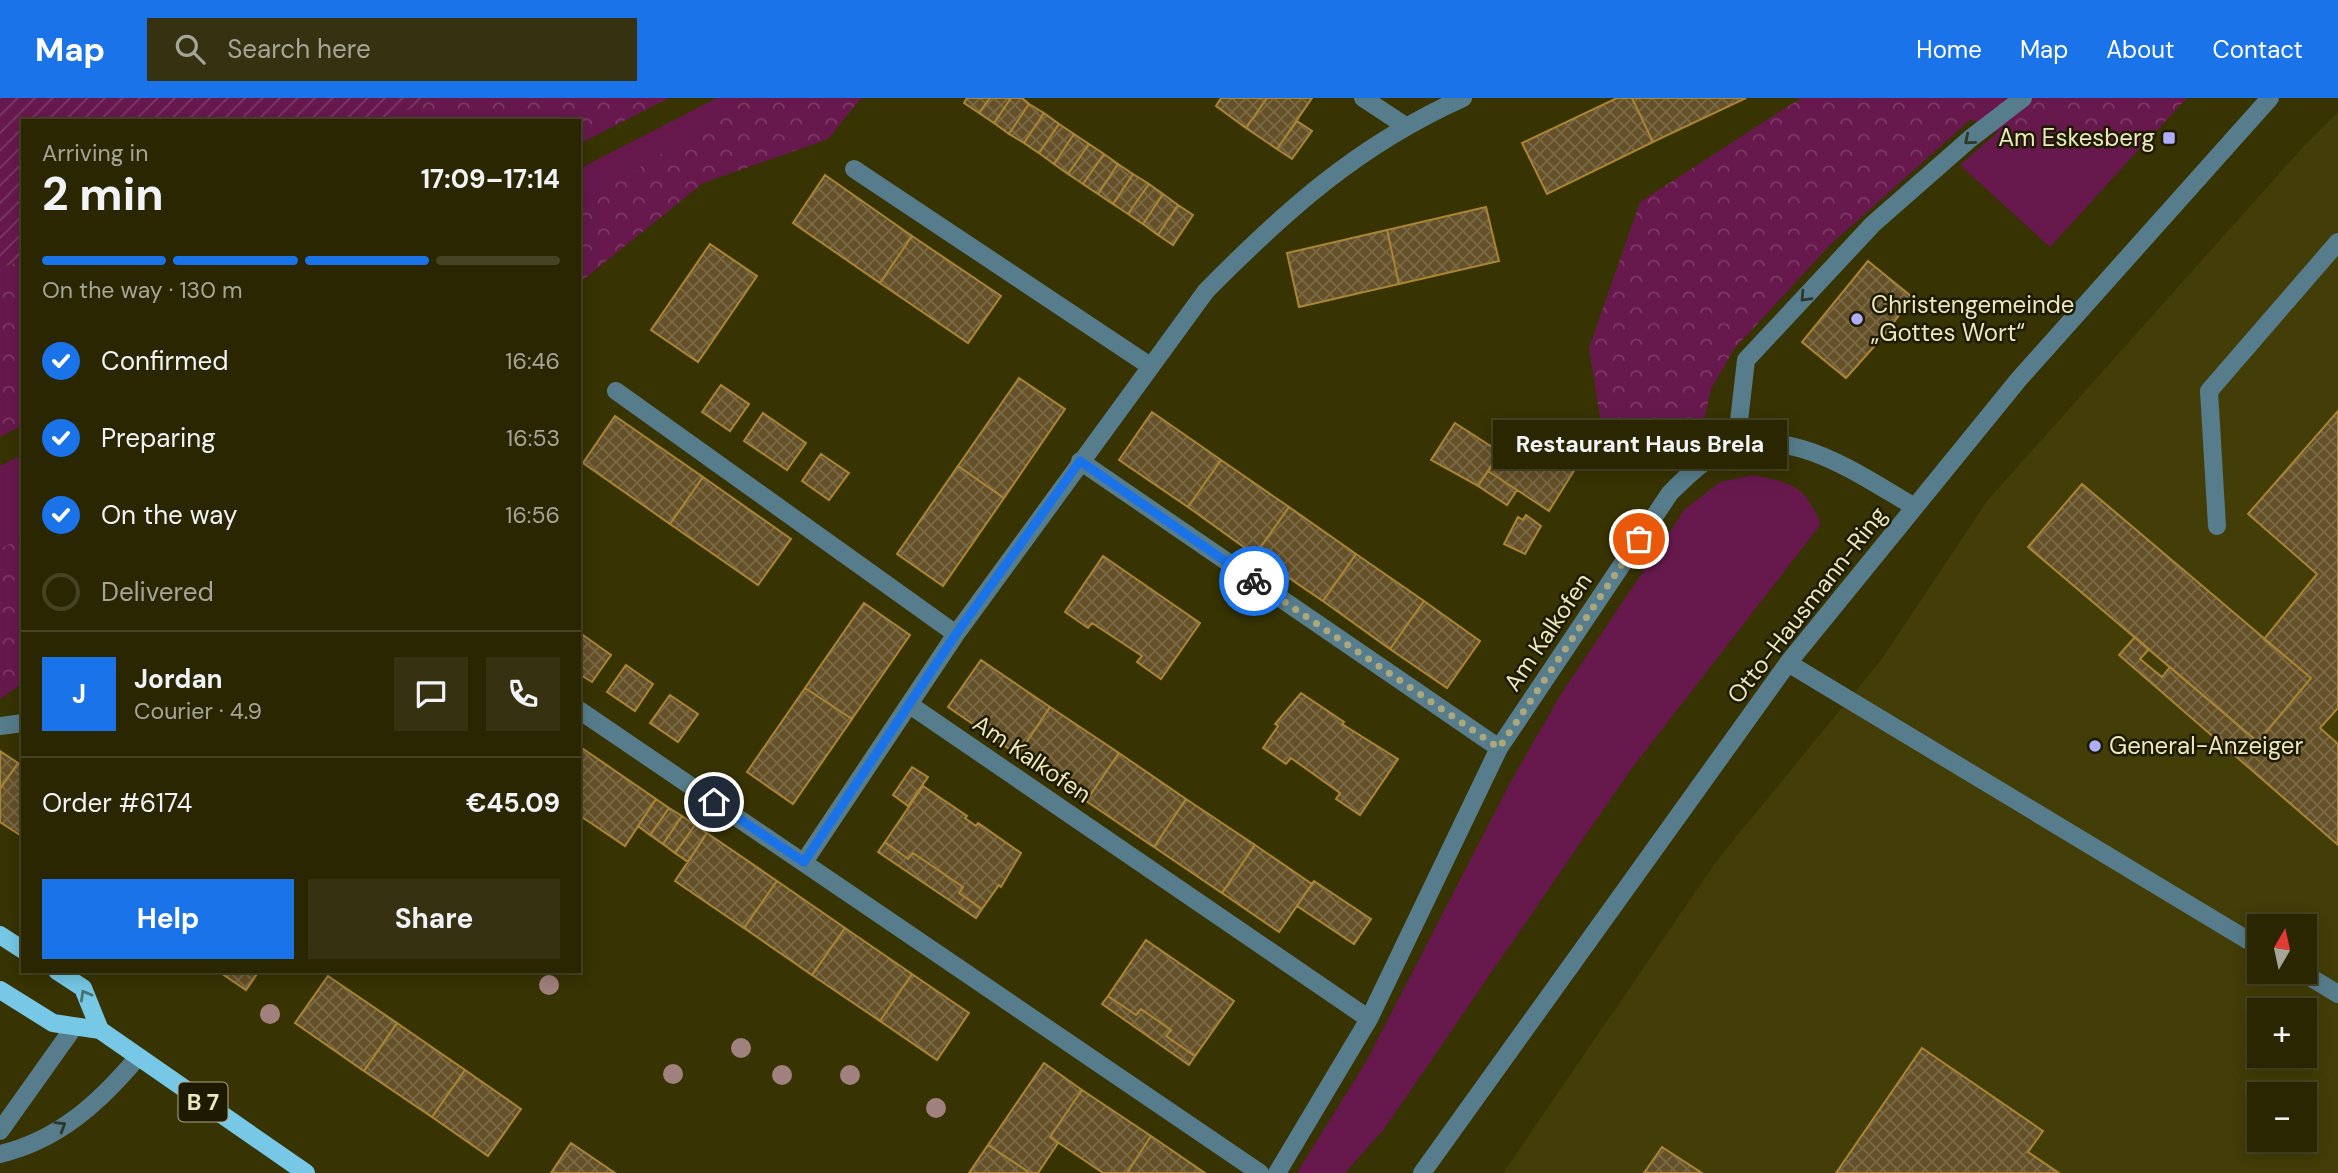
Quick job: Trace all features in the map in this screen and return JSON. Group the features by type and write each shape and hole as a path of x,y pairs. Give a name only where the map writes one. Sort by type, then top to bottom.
{"main road":[{"path":"0,935 21,949"},
{"path":"60,973 83,988 100,1030"},
{"name":"B 7","path":"0,990 53,1023 100,1030 306,1173"}],"street":[{"path":"1363,98 1404,125"},
{"path":"804,862 956,634 1206,291 1252,244 1325,180 1404,125 1463,98"},
{"path":"1736,447 1746,360 1873,224 1971,138 2023,98"},
{"name":"Otto-Hausmann-Ring","path":"1422,1173 1788,663 2019,379 2270,98"},
{"path":"855,169 1150,366"},
{"path":"2217,526 2209,391 2338,242"},
{"path":"616,391 956,634"},
{"name":"Am Kalkofen","path":"1277,1173 1369,1019 1499,748 1670,493 1707,460 1736,447 1768,442 1823,454 1915,507"},
{"path":"1080,461 1499,748"},
{"path":"1788,663 2247,940"},
{"name":"Am Kalkofen","path":"910,705 1369,1019"},
{"path":"581,711 1260,1173"},
{"path":"0,726 21,723"},
{"path":"2317,981 2338,994"},
{"path":"0,1131 74,1027"},
{"path":"0,1154 25,1148 90,1109 138,1057"}],"shaded area":[{"path":"2338,112 2338,1173 1503,1173 1718,859 1881,660 1987,501 2302,148"}],"green space":[{"path":"0,98 434,98 387,119 21,119 21,261 0,268"},
{"path":"434,98 669,98 581,143 581,119 387,119"},
{"path":"717,98 749,98 581,205 581,168"},
{"path":"749,98 861,98 828,139 703,183 581,281 581,205"},
{"path":"1801,98 2187,98 2142,146 2062,116 1998,132 1971,119 1830,245 1734,349 1711,389 1703,425 1605,449 1589,348 1640,202"},
{"path":"2062,116 2142,146 2050,247 1960,165 1998,132"},
{"path":"21,261 21,426 0,437 0,268"},
{"path":"21,455 21,537 0,549 0,466"},
{"path":"1754,475 1796,488 1809,501 1821,524 1629,772 1384,1129 1345,1173 1297,1173 1367,1060 1510,783 1561,694 1685,509 1720,482"},
{"path":"21,537 21,684 0,699 0,549"}],"building":[{"path":"967,98 990,98 979,113 964,103"},
{"path":"990,98 1011,98 994,123 979,113"},
{"path":"1011,98 1022,98 1029,104 1009,134 994,123"},
{"path":"1221,98 1267,98 1246,128 1216,106"},
{"path":"1267,98 1312,98 1277,149 1246,128"},
{"path":"1617,98 1632,98 1653,142 1547,194 1522,143"},
{"path":"1632,98 1746,98 1653,142"},
{"path":"1029,104 1044,113 1024,143 1009,134"},
{"path":"1044,113 1059,124 1039,153 1024,143"},
{"path":"1297,121 1312,131 1292,159 1277,149"},
{"path":"1059,124 1074,134 1054,164 1039,153"},
{"path":"1074,134 1089,144 1068,174 1054,164"},
{"path":"1089,144 1104,154 1083,184 1068,174"},
{"path":"1104,154 1118,164 1098,194 1083,184"},
{"path":"1118,164 1133,174 1113,204 1098,194"},
{"path":"1133,174 1149,184 1128,214 1113,204"},
{"path":"825,175 912,236 880,283 793,223"},
{"path":"1149,184 1163,194 1143,224 1128,214"},
{"path":"1163,194 1178,205 1158,235 1143,224"},
{"path":"1178,205 1193,215 1173,245 1158,235"},
{"path":"1486,207 1499,261 1399,284 1387,230"},
{"path":"1387,230 1399,284 1299,307 1287,253"},
{"path":"912,236 1001,296 968,343 880,283"},
{"path":"710,244 757,276 698,362 651,330"},
{"name":"Christengemeinde „Gottes Wort“","path":"1868,261 1912,297 1886,333 1846,378 1802,342"},
{"path":"1019,378 1065,409 1004,498 958,466"},
{"path":"721,385 749,404 730,431 702,412"},
{"path":"2338,411 2338,708 2320,728 2338,744 2338,845 2119,655 2135,637 2149,649 2140,659 2162,677 2170,667 2258,742 2311,678 2264,639 2317,574 2248,514"},
{"path":"1152,412 1221,460 1188,507 1119,460"},
{"path":"763,413 806,443 787,470 744,441"},
{"path":"615,416 703,477 670,524 583,463"},
{"path":"1519,421 1580,461 1549,511 1488,471"},
{"path":"1455,423 1500,452 1478,486 1431,460"},
{"path":"821,454 849,473 829,500 802,481"},
{"path":"1221,460 1289,507 1255,555 1188,507"},
{"path":"958,466 1004,498 943,586 897,554"},
{"path":"1488,471 1517,490 1507,505 1478,486"},
{"path":"703,477 791,539 758,585 670,524"},
{"path":"2082,484 2311,678 2258,742 2028,547"},
{"path":"1289,507 1356,554 1323,601 1255,555"},
{"path":"1526,515 1541,526 1525,554 1504,544 1518,517 1523,520"},
{"path":"1356,554 1424,601 1390,649 1323,601"},
{"path":"1103,556 1200,623 1161,679 1137,662 1142,656 1092,623 1088,628 1065,612"},
{"path":"1424,601 1480,641 1447,688 1390,649"},
{"path":"864,603 910,635 852,719 805,688"},
{"path":"583,635 611,655 592,682 581,675"},
{"path":"981,660 1050,707 1018,755 948,707"},
{"path":"626,665 653,684 635,711 607,692"},
{"path":"805,688 852,719 793,804 747,772"},
{"path":"1301,693 1344,722 1342,724 1398,759 1360,815 1336,799 1340,793 1291,758 1286,764 1263,748 1278,726 1275,724"},
{"path":"670,695 698,714 678,742 650,723"},
{"path":"1050,707 1119,753 1086,801 1018,755"},
{"path":"581,747 656,799 625,846 581,816"},
{"path":"0,751 18,763 0,789"},
{"path":"1119,753 1186,799 1154,847 1086,801"},
{"path":"18,763 21,765 21,836 0,822 0,789"},
{"path":"912,767 928,777 908,806 893,795"},
{"path":"923,786 967,816 965,818 976,826 978,823 1021,853 1001,887 999,885 982,909 959,893 963,887 913,853 908,859 885,842"},
{"path":"656,799 669,808 650,835 638,826"},
{"path":"1186,799 1255,845 1222,893 1154,847"},
{"path":"669,808 682,816 663,844 650,835"},
{"path":"682,816 695,825 675,853 663,844"},
{"path":"695,825 707,833 688,862 675,853"},
{"path":"707,833 777,881 744,928 675,881"},
{"path":"885,842 908,859 913,853 963,887 959,893 982,909 976,918 878,852"},
{"path":"1255,845 1312,884 1279,932 1222,893"},
{"path":"777,881 845,928 812,975 744,928"},
{"path":"1314,881 1371,919 1354,944 1297,906"},
{"path":"845,928 912,974 880,1021 812,975"},
{"path":"1146,940 1234,1001 1195,1056 1166,1036 1171,1030 1141,1009 1136,1015 1108,996"},
{"path":"221,973 258,973 246,990"},
{"path":"912,974 969,1013 937,1060 880,1021"},
{"path":"328,976 397,1023 364,1071 295,1023"},
{"path":"1108,996 1136,1015 1141,1009 1171,1030 1166,1036 1195,1056 1189,1065 1102,1004"},
{"path":"397,1023 465,1070 432,1117 364,1071"},
{"path":"1922,1048 2043,1131 2028,1152 2059,1173 1836,1173"},
{"path":"1044,1063 1082,1090 1050,1137 1058,1143 1038,1173 1030,1173 988,1145"},
{"path":"465,1070 521,1109 488,1156 432,1117"},
{"path":"1082,1090 1151,1136 1127,1173 1103,1173 1050,1137"},
{"path":"1151,1136 1205,1173 1127,1173"},
{"path":"571,1143 615,1173 551,1173"},
{"path":"988,1145 1030,1173 969,1173"},
{"path":"1662,1147 1702,1173 1644,1173"}],"way so far":[{"path":"1254,581 1499,748 1639,539"}],"place":[{"name":"Am Eskesberg","path":"2169,138"},
{"name":"Christengemeinde „Gottes Wort“","path":"1857,319"},
{"name":"Restaurant Haus Brela","path":"1639,539"},
{"name":"General-Anzeiger","path":"2095,746"}],"route":[{"path":"714,802 804,862 956,634 1080,461 1254,581"}]}
